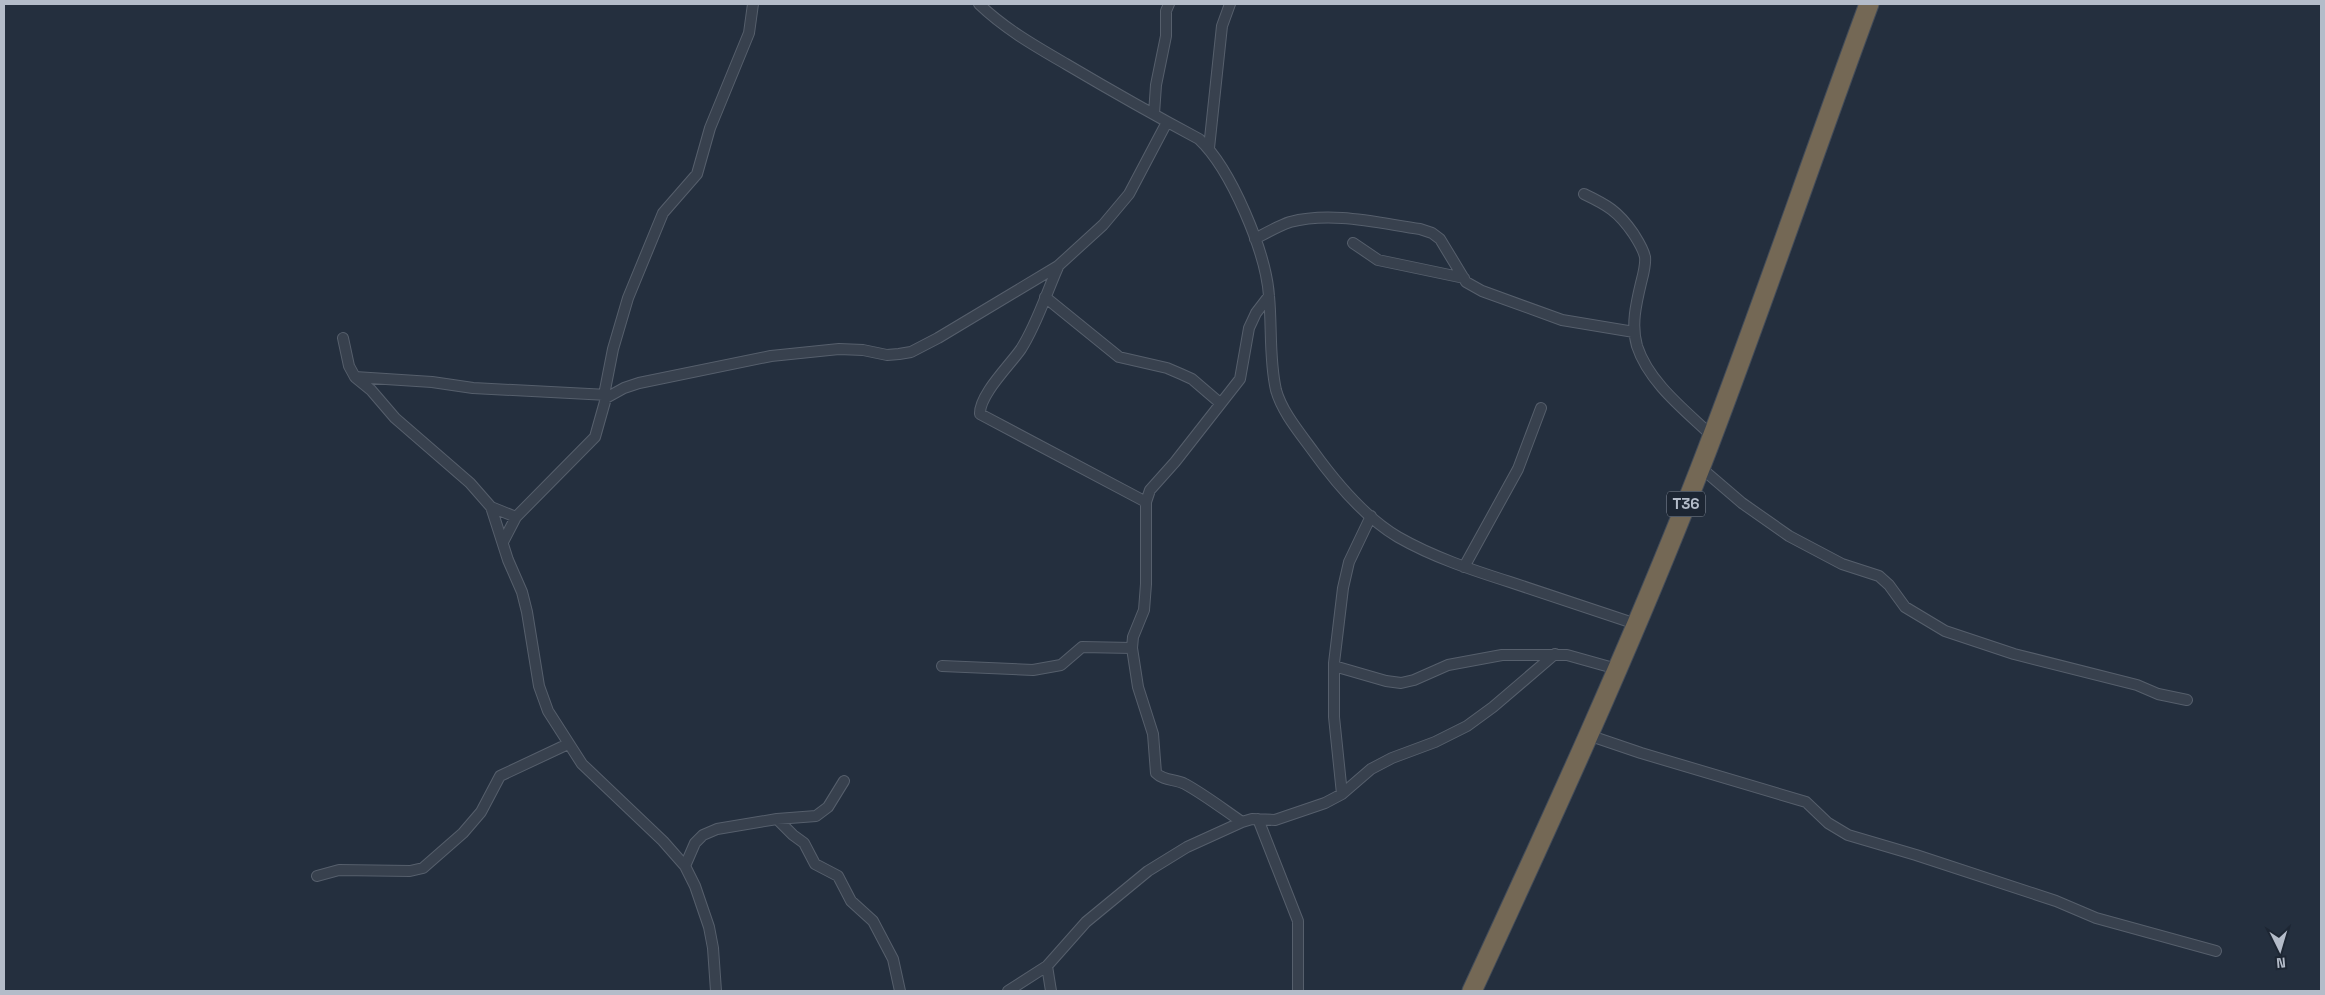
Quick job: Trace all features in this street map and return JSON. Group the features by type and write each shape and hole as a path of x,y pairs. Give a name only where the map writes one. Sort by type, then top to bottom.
{"highway":[{"name":"T36","path":"1472,991 1617,669 1700,467 1869,4"}],"street":[{"path":"503,542 516,517 595,437 599,428 606,395 613,349 631,291 663,213 698,174 710,128 749,33 753,4"},
{"path":"979,4 1006,28 1027,42 1120,97 1199,139 1209,148 1241,204 1267,274 1276,391 1292,422 1324,466 1359,506 1397,537 1464,567 1636,624"},
{"path":"1154,114 1156,85 1166,36 1166,11 1168,4"},
{"path":"1209,148 1222,26 1230,4"},
{"path":"355,377 432,382 473,388 606,395 640,383 771,356 839,349 863,350 886,355 911,352 938,338 1058,266 1117,211 1147,161 1167,122"},
{"path":"1584,194 1610,206 1620,215 1641,246 1645,262 1636,303 1634,332 1638,346 1649,369 1676,402 1712,436"},
{"path":"1255,239 1288,222 1308,218 1334,217 1420,229 1432,233 1440,239 1464,278 1482,291 1562,320 1634,332"},
{"path":"1353,243 1378,260 1464,278"},
{"path":"1058,266 1027,339 988,394 980,408 980,414 1146,502"},
{"path":"1242,822 1179,781 1164,779 1156,773 1153,734 1134,673 1132,648 1133,637 1144,610 1146,584 1146,502 1150,490 1175,462 1240,379 1249,328 1256,313 1269,296"},
{"path":"1045,297 1119,357 1167,368 1192,379 1220,403"},
{"path":"343,338 349,366 355,377 371,390 395,418 470,483 491,507 528,612 539,686 548,711 582,764 663,841 685,866 695,886 709,926 713,948 716,991"},
{"path":"1464,567 1518,470 1541,408"},
{"path":"1700,467 1742,503 1788,536 1842,564 1879,576 1886,581 1904,607 1945,631 2014,654 2137,685 2158,694 2187,700"},
{"path":"491,507 516,517"},
{"path":"1342,794 1334,717 1334,666 1344,588 1350,562 1371,516"},
{"path":"942,666 1048,669 1061,665 1082,647 1132,648"},
{"path":"1008,991 1047,966 1086,922 1148,871 1187,847 1242,822 1281,819 1325,803 1342,794 1371,769 1467,726 1493,707 1555,654"},
{"path":"1334,666 1386,681 1401,683 1457,663 1502,655 1568,655 1617,669"},
{"path":"1588,735 1641,753 1806,802 1828,822 1848,835 1916,854 2056,901 2096,918 2216,951"},
{"path":"316,876 339,870 410,870 422,868 463,833 481,812 500,776 568,744"},
{"path":"685,866 695,844 703,835 717,829 776,819 816,816 828,807 844,781"},
{"path":"776,819 804,843 815,864 835,874 851,901 873,921 893,960 900,991"},
{"path":"1258,820 1298,921 1298,991"},
{"path":"1047,966 1050,991"}]}
